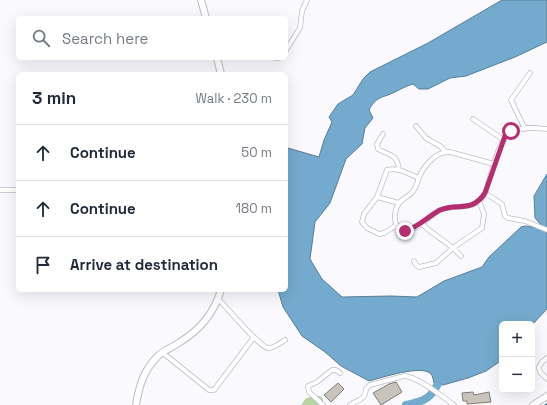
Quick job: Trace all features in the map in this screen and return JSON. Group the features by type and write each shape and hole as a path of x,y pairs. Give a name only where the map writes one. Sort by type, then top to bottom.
{"main road":[{"path":"201,0 205,16"},
{"path":"218,60 220,72"},
{"path":"136,405 144,374 154,361 163,353 195,332 208,317 220,292"},
{"path":"533,405 547,396"}],"street":[{"path":"288,47 300,28 302,11 307,0"},
{"path":"525,128 511,100 530,73"},
{"path":"473,119 504,140"},
{"path":"416,126 426,138 440,146 446,152"},
{"path":"494,164 464,155 446,152 441,153 431,160 419,178 413,191 400,203 395,215 397,225 400,230 405,231 422,224 438,211 443,209 472,205 479,201 485,193 494,164 507,133 515,129 525,128 547,129"},
{"path":"383,134 378,144 378,149 396,158 399,170"},
{"path":"397,225 380,234 365,227 362,222 363,216 377,197 387,170 399,170 419,178"},
{"path":"0,190 16,190"},
{"path":"485,193 502,204 505,216 508,218 525,221 547,230"},
{"path":"377,197 400,203"},
{"path":"414,261 419,267 432,265 454,247 482,228 484,214 479,201"},
{"path":"422,224 432,233 454,247 462,256"},
{"path":"218,299 262,345 269,348 285,340"},
{"path":"163,353 212,391 216,389 254,337"},
{"path":"547,358 539,367 540,372 547,379"},
{"path":"323,405 309,392 308,386 317,382 333,370 340,373"},
{"path":"350,405 362,399 366,394 366,389 370,385 401,376 412,377 454,405"}],"green space":[{"path":"320,396 323,399 323,404 325,405 301,405 306,398"}],"water":[{"path":"502,0 547,0 547,42 515,57 466,76 450,78 428,89 419,89 413,84 374,102 369,110 373,118 365,128 362,144 346,159 330,203 315,222 310,259 322,279 342,297 417,297 444,281 482,267 489,257 521,227 541,228 542,226 535,218 534,196 547,174 547,309 535,322 499,321 499,362 486,371 443,385 434,383 431,374 426,371 411,371 369,381 341,366 325,352 302,336 283,307 279,292 288,292 288,148 319,157 324,140 332,122 329,117 338,104 353,95 363,79 370,72 428,43"}],"building":[{"path":"396,382 402,392 381,405 373,393 389,384"},
{"path":"338,383 344,389 331,402 324,395"},
{"path":"473,392 474,395 489,392 491,402 467,404 467,401 463,401 462,393"}],"waterway":[{"path":"406,405 426,399 438,384 440,374"}],"route":[{"path":"405,231 419,225 438,211 448,208 472,205 481,199 485,193 505,136 511,131"}]}
